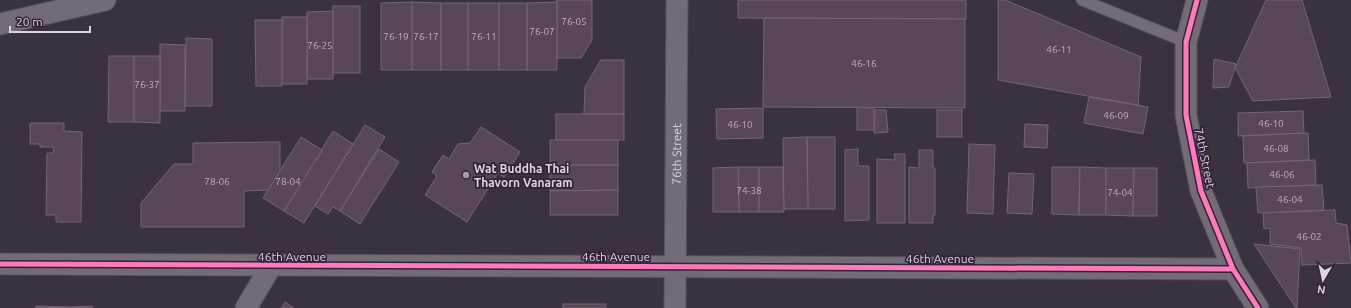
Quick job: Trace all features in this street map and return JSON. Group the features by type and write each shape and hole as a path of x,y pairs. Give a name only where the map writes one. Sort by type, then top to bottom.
{"street":[{"path":"0,24 106,0"},
{"name":"76th Street","path":"675,308 677,0"},
{"name":"74th Street","path":"1197,0 1186,42 1186,115 1201,191 1233,269 1258,308"},
{"name":"46th Avenue","path":"0,264 1233,269"},
{"path":"246,308 272,266"}],"lane":[{"path":"1082,0 1186,42"}],"building":[{"path":"557,0 592,0 592,40 581,58 557,58"},
{"path":"738,0 966,0 966,19 738,18"},
{"path":"998,0 1005,0 1141,57 1138,105 998,80"},
{"path":"1266,0 1302,0 1331,97 1253,101 1235,68"},
{"path":"412,2 441,3 441,70 412,70"},
{"path":"412,2 412,70 381,70 381,3"},
{"path":"557,2 557,70 527,70 527,3"},
{"path":"441,3 468,3 468,70 441,70"},
{"path":"468,3 499,3 499,70 468,70"},
{"path":"499,3 527,3 527,70 499,70"},
{"path":"333,6 360,6 360,73 333,73"},
{"path":"333,11 333,79 307,79 307,12"},
{"path":"282,17 307,17 307,84 282,84"},
{"path":"764,18 965,19 965,108 763,107"},
{"path":"255,20 282,20 282,86 256,86"},
{"path":"186,38 212,39 212,106 185,106"},
{"path":"160,44 185,45 185,111 160,111"},
{"path":"109,56 134,56 134,122 108,122"},
{"path":"134,56 160,56 160,123 134,122"},
{"path":"1214,59 1236,64 1229,87 1213,88"},
{"path":"601,60 624,60 624,114 584,114 585,87"},
{"path":"1089,97 1148,107 1143,134 1084,123"},
{"path":"857,107 874,108 874,130 857,130"},
{"path":"763,108 763,138 717,139 716,109"},
{"path":"875,110 886,110 888,132 874,133"},
{"path":"937,110 962,110 962,137 937,137"},
{"path":"1303,111 1304,133 1238,136 1238,113"},
{"path":"556,114 624,114 624,140 556,140"},
{"path":"30,123 64,123 64,131 82,132 81,222 56,222 56,215 46,215 47,153 53,153 54,147 40,147 40,144 30,144"},
{"path":"1025,124 1048,125 1047,148 1024,147"},
{"path":"365,125 385,137 340,211 333,207 328,214 315,206"},
{"name":"Wat Buddha Thai Thavorn Vanaram","path":"481,127 520,152 504,177 498,173 467,222 425,195 437,176 432,172 443,155 449,159 458,144 470,143"},
{"path":"333,131 353,144 304,223 284,211"},
{"path":"1308,133 1309,160 1244,163 1243,136"},
{"path":"301,137 322,150 284,211 263,198"},
{"path":"807,137 835,137 835,209 808,209"},
{"path":"807,137 808,209 784,209 783,138"},
{"path":"550,140 618,140 618,165 550,165"},
{"path":"280,142 280,171 268,190 244,191 244,227 141,227 141,203 174,164 193,164 193,143"},
{"path":"969,144 995,145 993,214 967,213"},
{"path":"379,149 399,162 360,224 340,211"},
{"path":"858,149 858,166 869,166 869,220 845,221 845,150"},
{"path":"919,150 933,150 933,168 935,168 935,215 933,215 933,223 909,223 909,167 919,168"},
{"path":"894,154 905,154 905,223 877,223 877,159 895,160"},
{"path":"1315,160 1316,185 1248,188 1247,163"},
{"path":"550,165 618,165 618,190 550,191"},
{"path":"738,167 759,167 759,212 739,212"},
{"path":"738,167 739,212 713,212 713,168"},
{"path":"759,167 783,167 784,212 759,212"},
{"path":"1052,167 1080,167 1079,215 1052,214"},
{"path":"1080,167 1106,168 1106,215 1079,215"},
{"path":"1106,168 1134,168 1133,216 1106,215"},
{"path":"1134,168 1157,168 1157,216 1133,216"},
{"path":"1009,173 1034,174 1032,214 1007,213"},
{"path":"1322,185 1324,210 1258,213 1256,187"},
{"path":"618,190 618,215 550,215 550,191"},
{"path":"1335,210 1336,223 1347,225 1351,263 1302,265 1301,248 1270,244 1270,228 1264,229 1263,213"},
{"path":"1254,244 1300,249 1297,308 1296,308"},
{"path":"285,302 294,308 281,308"},
{"path":"563,304 606,304 606,308 563,308"},
{"path":"36,306 68,307 35,308"},
{"path":"93,306 92,308 67,308 68,307"}],"cycle path":[{"path":"1197,0 1186,42 1186,115 1201,191 1233,269 1258,308"},
{"path":"0,264 1233,269"}],"place":[{"name":"Wat Buddha Thai Thavorn Vanaram","path":"466,175"}]}
